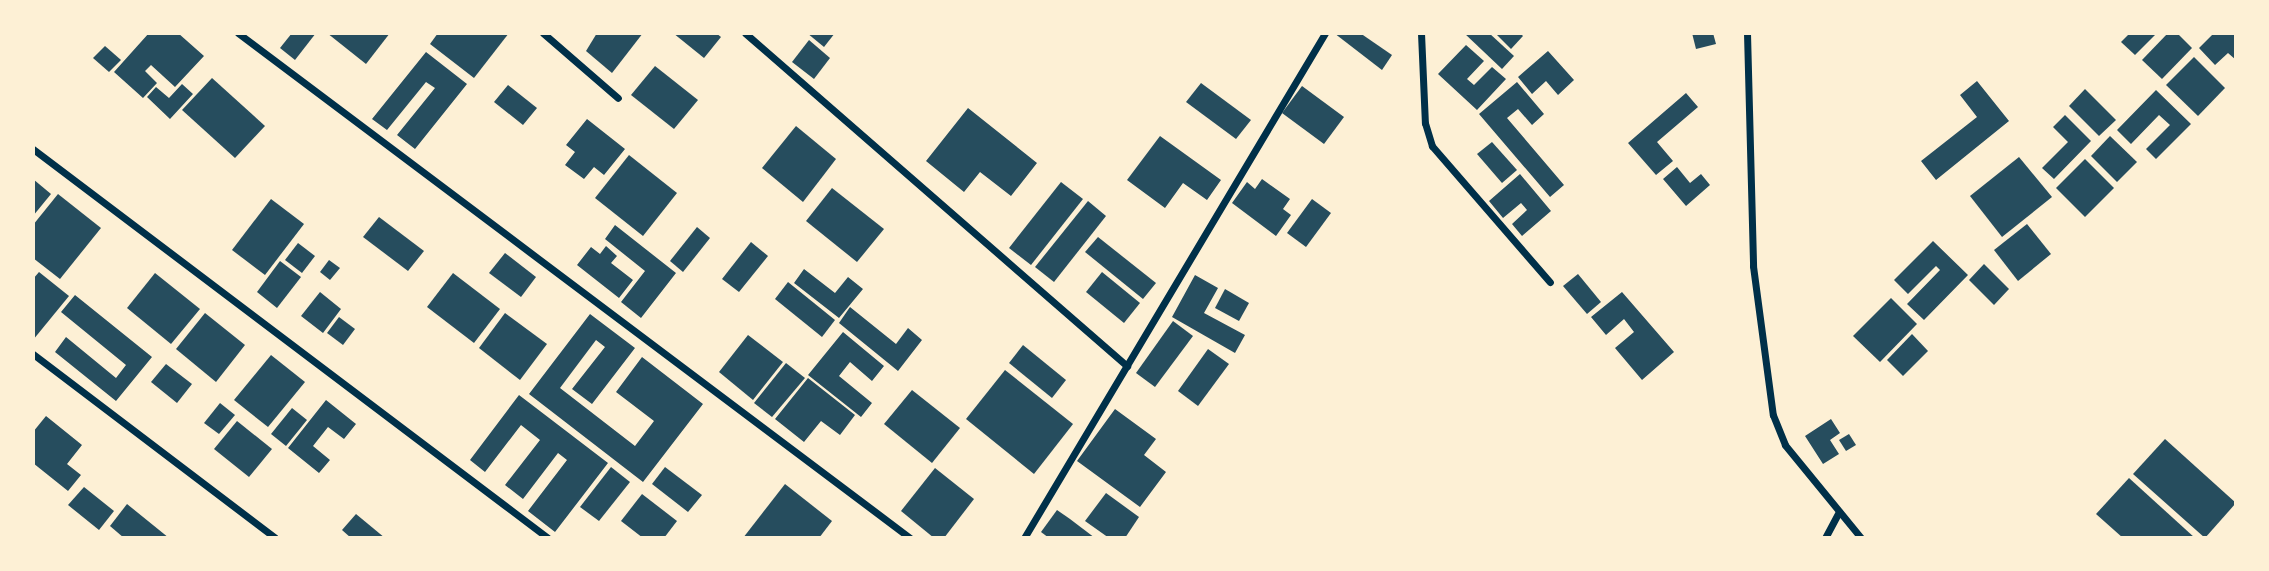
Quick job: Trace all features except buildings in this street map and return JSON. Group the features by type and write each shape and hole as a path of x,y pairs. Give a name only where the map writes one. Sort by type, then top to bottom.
{"street":[{"path":"238,33 910,538"},
{"path":"543,33 618,98"},
{"path":"745,33 1128,366"},
{"path":"1024,538 1325,33"},
{"path":"1421,33 1425,123 1432,146 1550,282"},
{"path":"1747,33 1753,266 1773,415 1785,445 1861,538"},
{"path":"33,149 548,538"},
{"path":"33,354 275,538"},
{"path":"1825,538 1839,512"}]}
